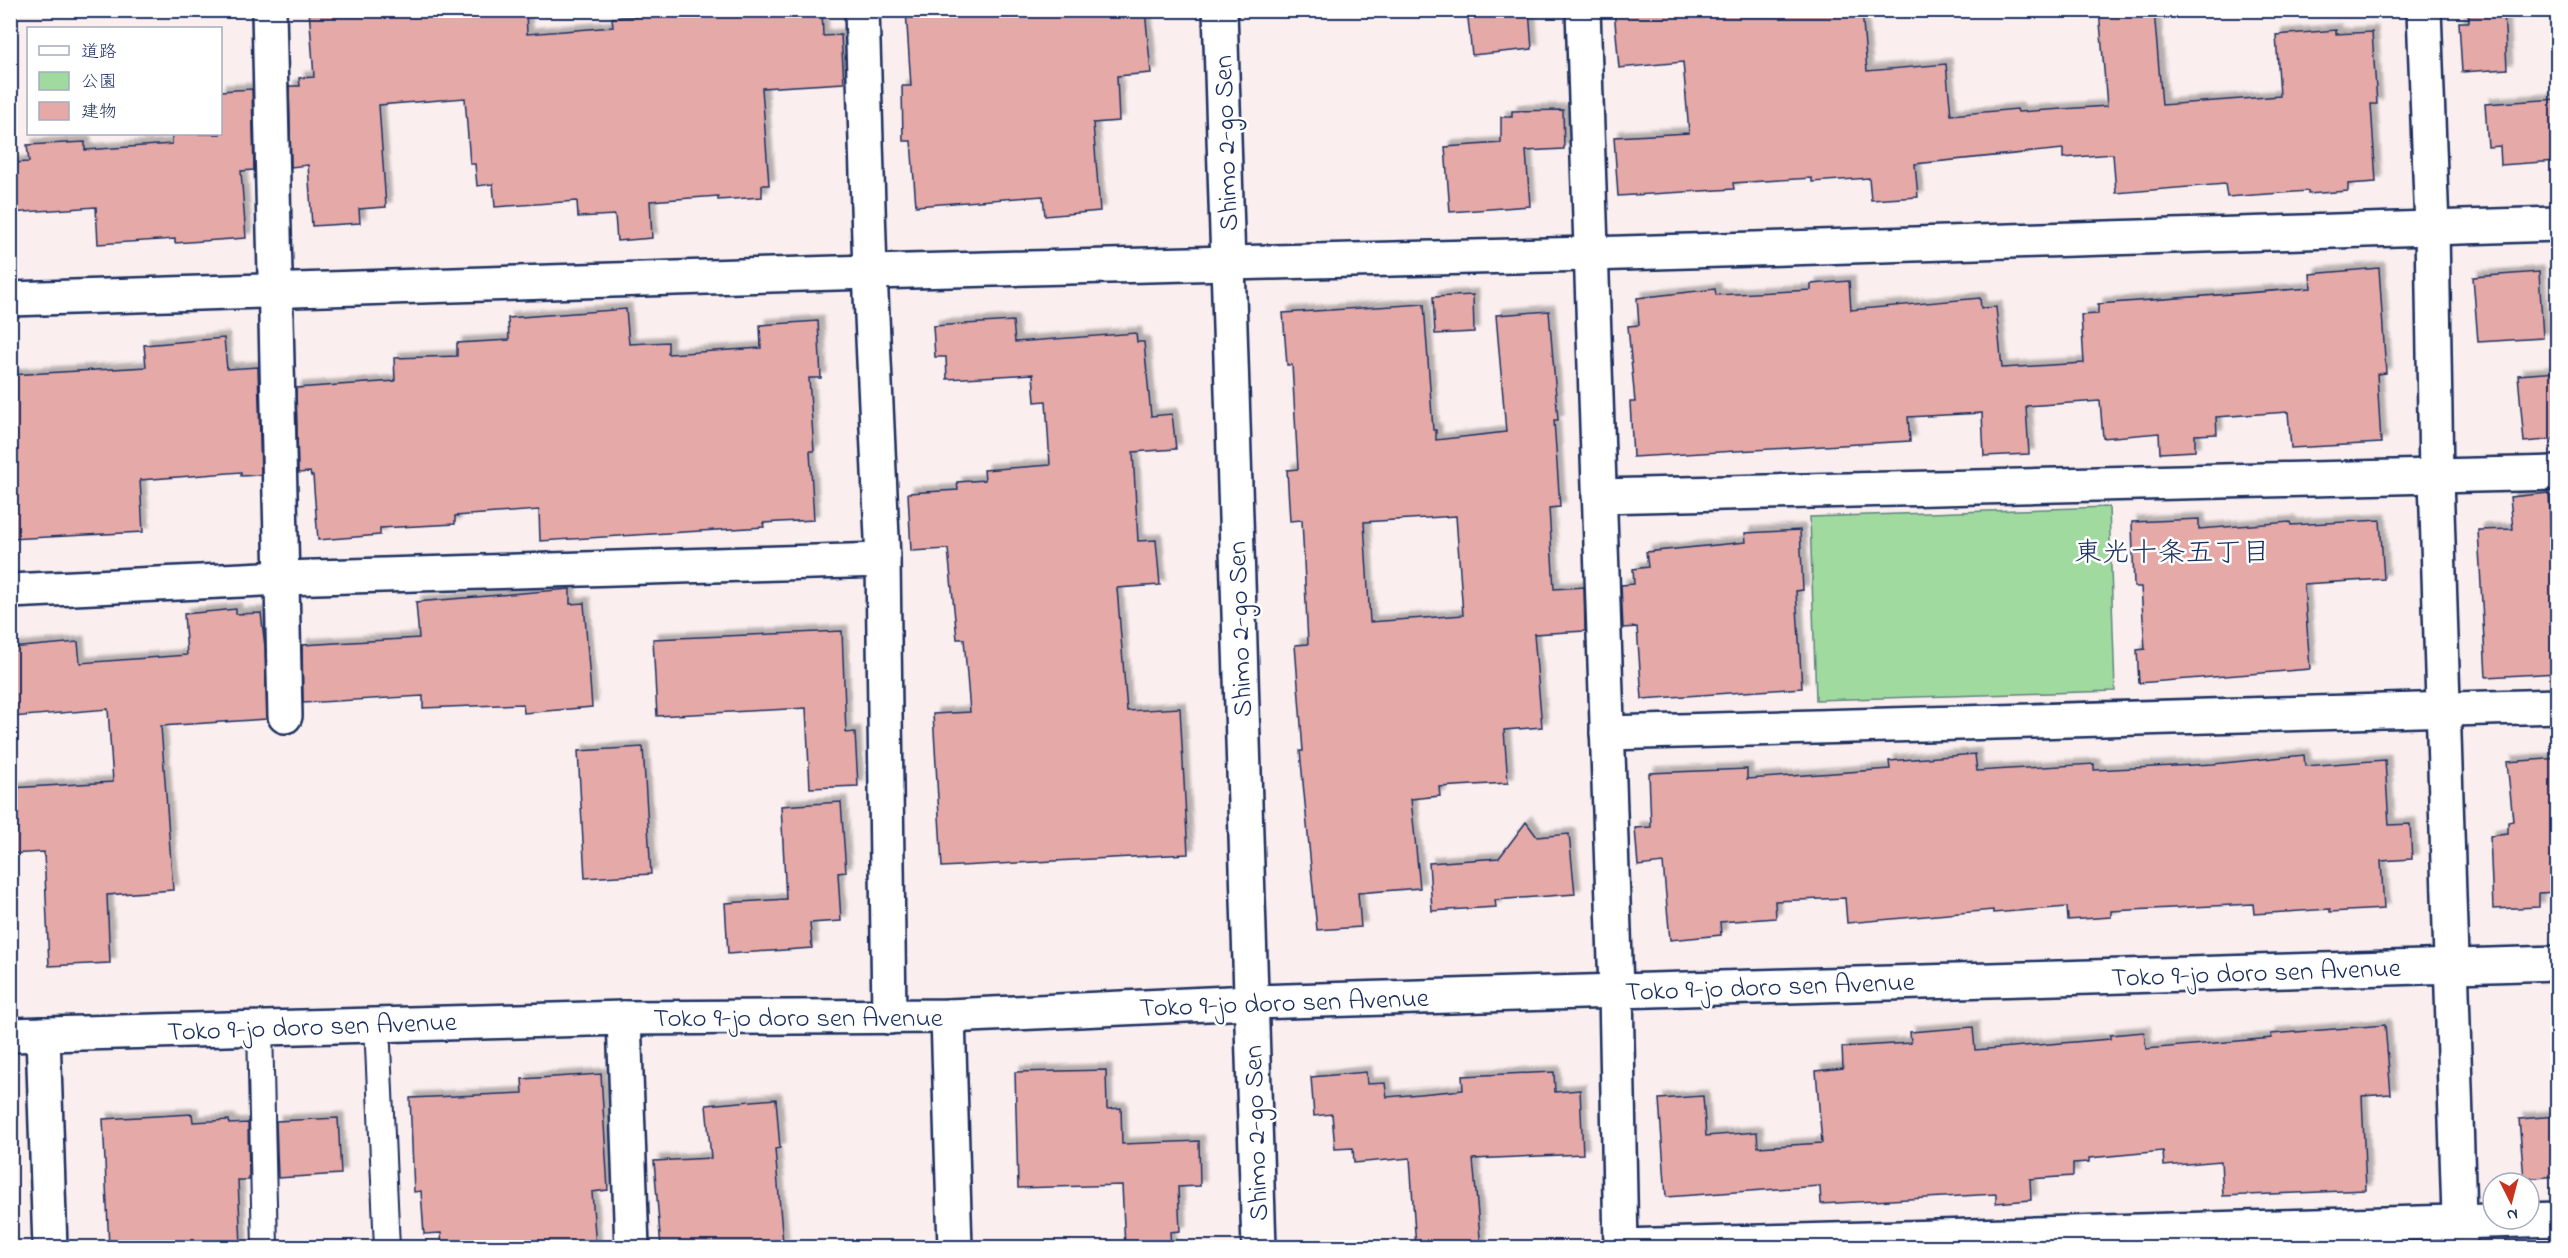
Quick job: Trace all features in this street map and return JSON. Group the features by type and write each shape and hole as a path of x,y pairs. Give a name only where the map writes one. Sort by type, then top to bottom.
{"street":[{"path":"269,10 285,716"},
{"path":"862,10 870,272 883,560 889,1017"},
{"name":"Shimo 2-go Sen","path":"1220,10 1259,1248"},
{"path":"1583,10 1616,990 1621,1247 2459,1235 2558,1220"},
{"path":"2424,10 2459,1235"},
{"path":"10,299 870,272 1590,255 2558,225"},
{"path":"1599,496 2436,478 2558,473"},
{"path":"10,591 283,578 883,560"},
{"path":"1607,733 2558,706"},
{"name":"Toko 9-jo doro sen Avenue","path":"10,1035 624,1017 948,1016 1251,1002 2558,963"},
{"path":"948,1016 955,1248"},
{"path":"624,1017 632,1248"},
{"path":"43,1034 50,1248"}],"lane":[{"path":"377,1024 387,1248"},
{"path":"260,1028 265,1248"}],"green space":[{"path":"2109,507 2115,691 1816,700 1810,517"}],"building":[{"path":"309,10 431,10 431,14 526,10 527,34 613,27 612,18 745,10 822,10 823,36 841,35 844,83 762,88 769,185 762,185 762,197 718,200 718,196 650,201 652,238 617,241 615,215 578,217 577,201 495,207 493,184 477,186 475,164 470,164 465,98 379,105 386,207 359,209 360,223 312,226 308,165 291,167 289,86 300,86 299,78 314,77"},
{"path":"906,10 1145,10 1151,73 1117,76 1119,121 1093,123 1100,211 1045,216 1043,196 916,206 911,141 903,141 902,86 911,86"},
{"path":"1467,10 1529,10 1532,49 1472,55"},
{"path":"1614,10 1862,10 1867,71 1946,64 1951,115 2017,109 2018,112 2107,106 2099,10 2154,10 2162,105 2280,96 2276,35 2336,30 2336,34 2372,32 2377,104 2371,104 2376,182 2348,184 2348,191 2308,194 2308,191 2227,197 2225,184 2116,193 2113,154 2063,158 2063,149 1915,164 1918,197 1871,200 1869,178 1812,182 1812,178 1733,183 1734,189 1618,196 1614,137 1689,133 1683,62 1619,68"},
{"path":"2468,10 2504,10 2507,69 2462,72 2459,22 2469,22"},
{"path":"252,89 254,170 241,171 246,238 175,243 175,239 98,244 96,207 10,213 10,163 29,162 27,145 85,142 85,150 172,144 172,135 222,135 222,91"},
{"path":"2558,99 2558,161 2501,165 2500,146 2488,147 2485,104"},
{"path":"1563,110 1564,149 1526,151 1530,206 1450,212 1445,147 1501,143 1501,117 1512,117 1512,111"},
{"path":"2379,268 2386,373 2377,374 2381,443 2291,448 2288,412 2216,417 2217,434 2195,435 2195,451 2160,453 2159,433 2103,438 2100,401 2026,406 2029,454 1984,456 1982,413 1908,417 1910,441 1633,457 1630,402 1635,402 1628,326 1639,325 1637,298 1715,289 1716,295 1811,290 1811,284 1849,281 1851,310 1980,298 1981,308 1996,307 2002,368 2084,363 2081,315 2098,314 2098,304 2311,288 2310,274"},
{"path":"2539,272 2543,338 2478,342 2473,277"},
{"path":"1473,295 1474,332 1435,334 1433,297"},
{"path":"1424,304 1433,430 1436,430 1436,440 1506,432 1496,315 1549,311 1558,420 1554,420 1560,507 1549,508 1554,589 1584,587 1585,631 1534,634 1542,727 1504,730 1508,783 1439,787 1440,796 1411,799 1420,888 1358,893 1361,927 1317,930 1300,751 1303,751 1295,645 1308,644 1302,520 1290,521 1287,470 1298,469 1292,365 1287,365 1283,313","holes":["1456,516 1463,615 1370,622 1364,522"]},
{"path":"626,309 629,344 668,342 668,354 761,348 760,325 818,321 821,378 809,378 814,451 810,451 814,520 763,523 764,527 540,541 539,510 455,516 455,524 380,528 380,535 318,540 313,476 310,472 298,473 296,388 395,381 394,358 457,356 457,343 509,340 508,318"},
{"path":"1013,321 1015,342 1136,333 1137,342 1144,342 1151,416 1172,414 1176,449 1133,452 1138,541 1156,540 1160,585 1117,588 1127,711 1180,708 1188,854 942,867 933,714 970,712 964,639 957,639 948,549 911,551 908,493 958,490 957,482 985,480 984,470 1050,465 1046,401 1035,402 1033,374 947,379 946,357 935,357 933,326"},
{"path":"224,338 227,369 258,367 261,475 241,476 241,472 140,480 143,532 10,539 10,375 146,367 144,345"},
{"path":"2558,372 2558,439 2524,442 2518,375"},
{"path":"2549,493 2558,673 2486,677 2478,530 2513,529 2510,497"},
{"path":"2199,519 2199,529 2290,522 2291,525 2380,520 2384,579 2304,584 2310,669 2139,683 2137,650 2145,649 2141,587 2134,587 2132,522"},
{"path":"1800,530 1803,590 1796,591 1802,688 1642,699 1637,627 1623,628 1621,585 1634,584 1633,569 1648,567 1646,552 1746,542 1745,533"},
{"path":"570,589 570,604 584,603 592,707 524,713 523,704 423,708 423,696 303,703 302,645 419,638 416,602"},
{"path":"236,609 236,614 261,613 265,647 267,719 161,726 173,890 107,895 110,963 49,966 44,852 10,854 10,788 113,782 108,709 12,717 10,648 78,642 80,663 187,655 184,614"},
{"path":"842,631 846,733 855,732 858,786 810,788 806,708 657,716 653,639"},
{"path":"643,747 651,874 585,878 578,751"},
{"path":"1975,754 1977,771 2094,764 2094,770 2213,764 2304,755 2305,766 2385,760 2389,825 2410,824 2412,859 2381,861 2384,909 2330,912 2330,909 2254,914 2253,904 2111,911 2111,917 2068,920 2067,907 1993,913 1993,910 1847,923 1845,898 1775,901 1776,918 1720,922 1721,935 1670,940 1663,863 1638,866 1635,828 1651,827 1649,773 1747,769 1747,779 1890,769 1889,761"},
{"path":"2558,758 2558,892 2539,893 2539,907 2493,909 2490,836 2508,834 2508,822 2513,821 2507,762"},
{"path":"841,802 846,872 838,873 841,921 810,923 812,948 728,954 725,903 786,899 781,806"},
{"path":"1526,822 1537,837 1569,834 1575,894 1495,900 1496,907 1432,911 1429,863 1499,858"},
{"path":"2385,1025 2391,1094 2362,1096 2366,1190 2223,1196 2221,1161 2164,1166 2163,1151 2089,1158 2089,1162 2073,1163 2073,1176 2030,1179 2031,1200 1996,1203 1996,1194 1821,1204 1820,1186 1666,1197 1659,1099 1703,1096 1706,1136 1757,1132 1758,1147 1822,1143 1816,1071 1843,1068 1842,1047 1911,1043 1910,1032 1973,1027 1975,1050 2110,1039 2110,1035 2144,1032 2146,1049 2272,1038 2271,1034"},
{"path":"1106,1070 1107,1109 1121,1108 1122,1144 1199,1141 1200,1186 1178,1187 1180,1231 1170,1232 1171,1248 1125,1248 1122,1185 1018,1188 1015,1072"},
{"path":"1366,1072 1367,1084 1385,1083 1387,1097 1463,1090 1462,1076 1554,1072 1555,1092 1580,1090 1583,1154 1473,1159 1481,1248 1416,1248 1410,1158 1354,1163 1353,1148 1335,1149 1332,1114 1314,1116 1311,1077"},
{"path":"601,1074 608,1190 592,1192 596,1248 442,1248 441,1233 424,1234 421,1191 414,1192 410,1098 523,1093 522,1079"},
{"path":"776,1099 780,1148 775,1149 783,1243 730,1248 661,1248 654,1161 711,1158 706,1105"},
{"path":"192,1114 193,1122 229,1120 229,1124 248,1123 249,1180 238,1180 241,1245 109,1248 103,1119"},
{"path":"2558,1116 2558,1176 2541,1178 2541,1171 2523,1171 2519,1119"},
{"path":"338,1118 341,1174 278,1178 276,1121"}],"district":[{"name":"東光十条五丁目","path":"2172,551"}]}
